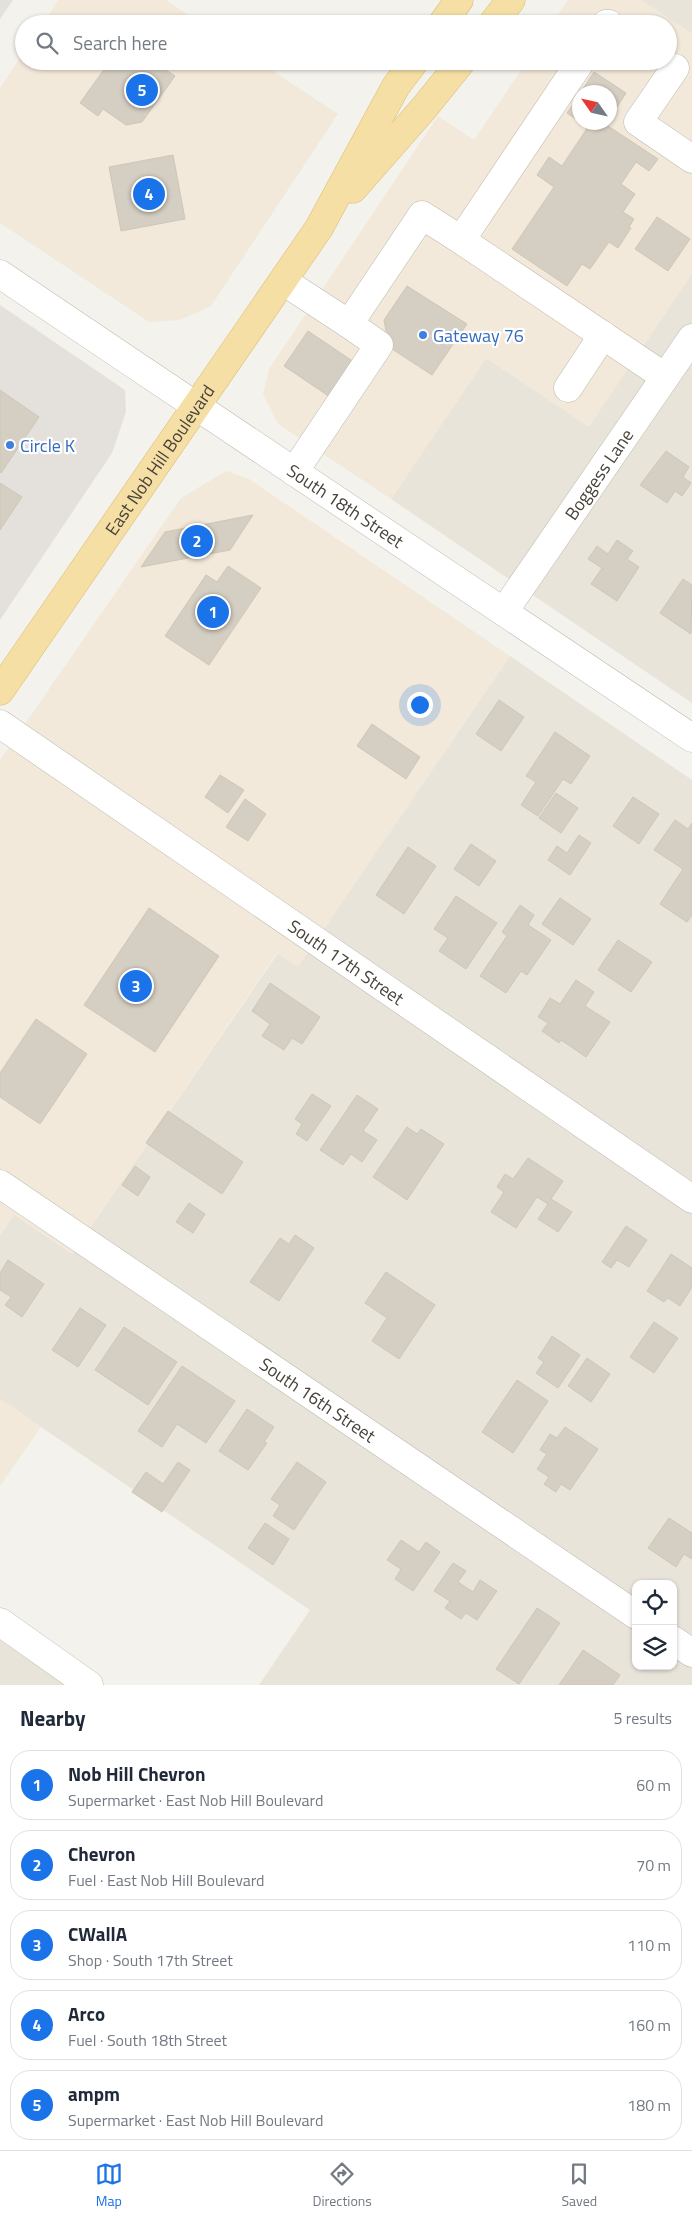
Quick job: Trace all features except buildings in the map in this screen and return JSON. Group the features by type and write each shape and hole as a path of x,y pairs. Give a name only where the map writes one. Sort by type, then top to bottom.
{"main road":[{"path":"448,15 459,0"},
{"path":"499,15 511,0"},
{"name":"East Nob Hill Boulevard","path":"0,691 319,228 396,86 408,70"},
{"name":"East Nob Hill Boulevard","path":"319,228 455,70"}],"street":[{"path":"461,240 575,70"},
{"path":"677,70 638,122 692,159"},
{"path":"349,324 422,215 665,377"},
{"name":"South 18th Street","path":"0,274 294,472 504,610 692,738"},
{"path":"283,280 379,345 294,472"},
{"path":"568,388 603,336"},
{"name":"Boggess Lane","path":"504,610 692,338"},
{"name":"South 17th Street","path":"0,724 692,1199"},
{"name":"South 16th Street","path":"0,1184 632,1612"},
{"path":"0,1622 89,1685"},
{"path":"677,1643 692,1653"}],"shaded area":[{"path":"0,0 13,0 0,19"},
{"path":"58,0 166,0 188,15 49,15"},
{"path":"568,0 641,0 664,15 558,15"},
{"path":"641,0 692,0 692,34 677,24 677,15 664,15"},
{"path":"677,24 692,34 692,273 589,427 486,358 391,499 278,424 263,394 269,369 438,116 474,140 521,70 677,70"},
{"path":"15,66 15,70 272,70 338,114 211,306 180,320 149,322 0,223 0,88"},
{"path":"692,273 692,703 391,499 486,358 589,426"},
{"path":"0,305 125,390 126,412 112,453 0,620"},
{"path":"226,471 249,479 510,656 298,967 277,953 72,1254 14,1215 0,1235 0,760 181,498"},
{"path":"510,656 692,780 692,1685 259,1685 310,1610 0,1399 0,1235 14,1214 72,1254 278,953 298,966"},
{"path":"0,1399 41,1427 0,1486"},
{"path":"0,1640 66,1685 0,1685"}],"place":[{"name":"ampm","path":"142,90"},
{"name":"Arco","path":"149,194"},
{"name":"Gateway 76","path":"423,335"},
{"name":"Circle K","path":"10,445"},
{"name":"Chevron","path":"197,541"},
{"name":"Nob Hill Chevron","path":"213,612"},
{"name":"CWallA","path":"136,986"}]}
